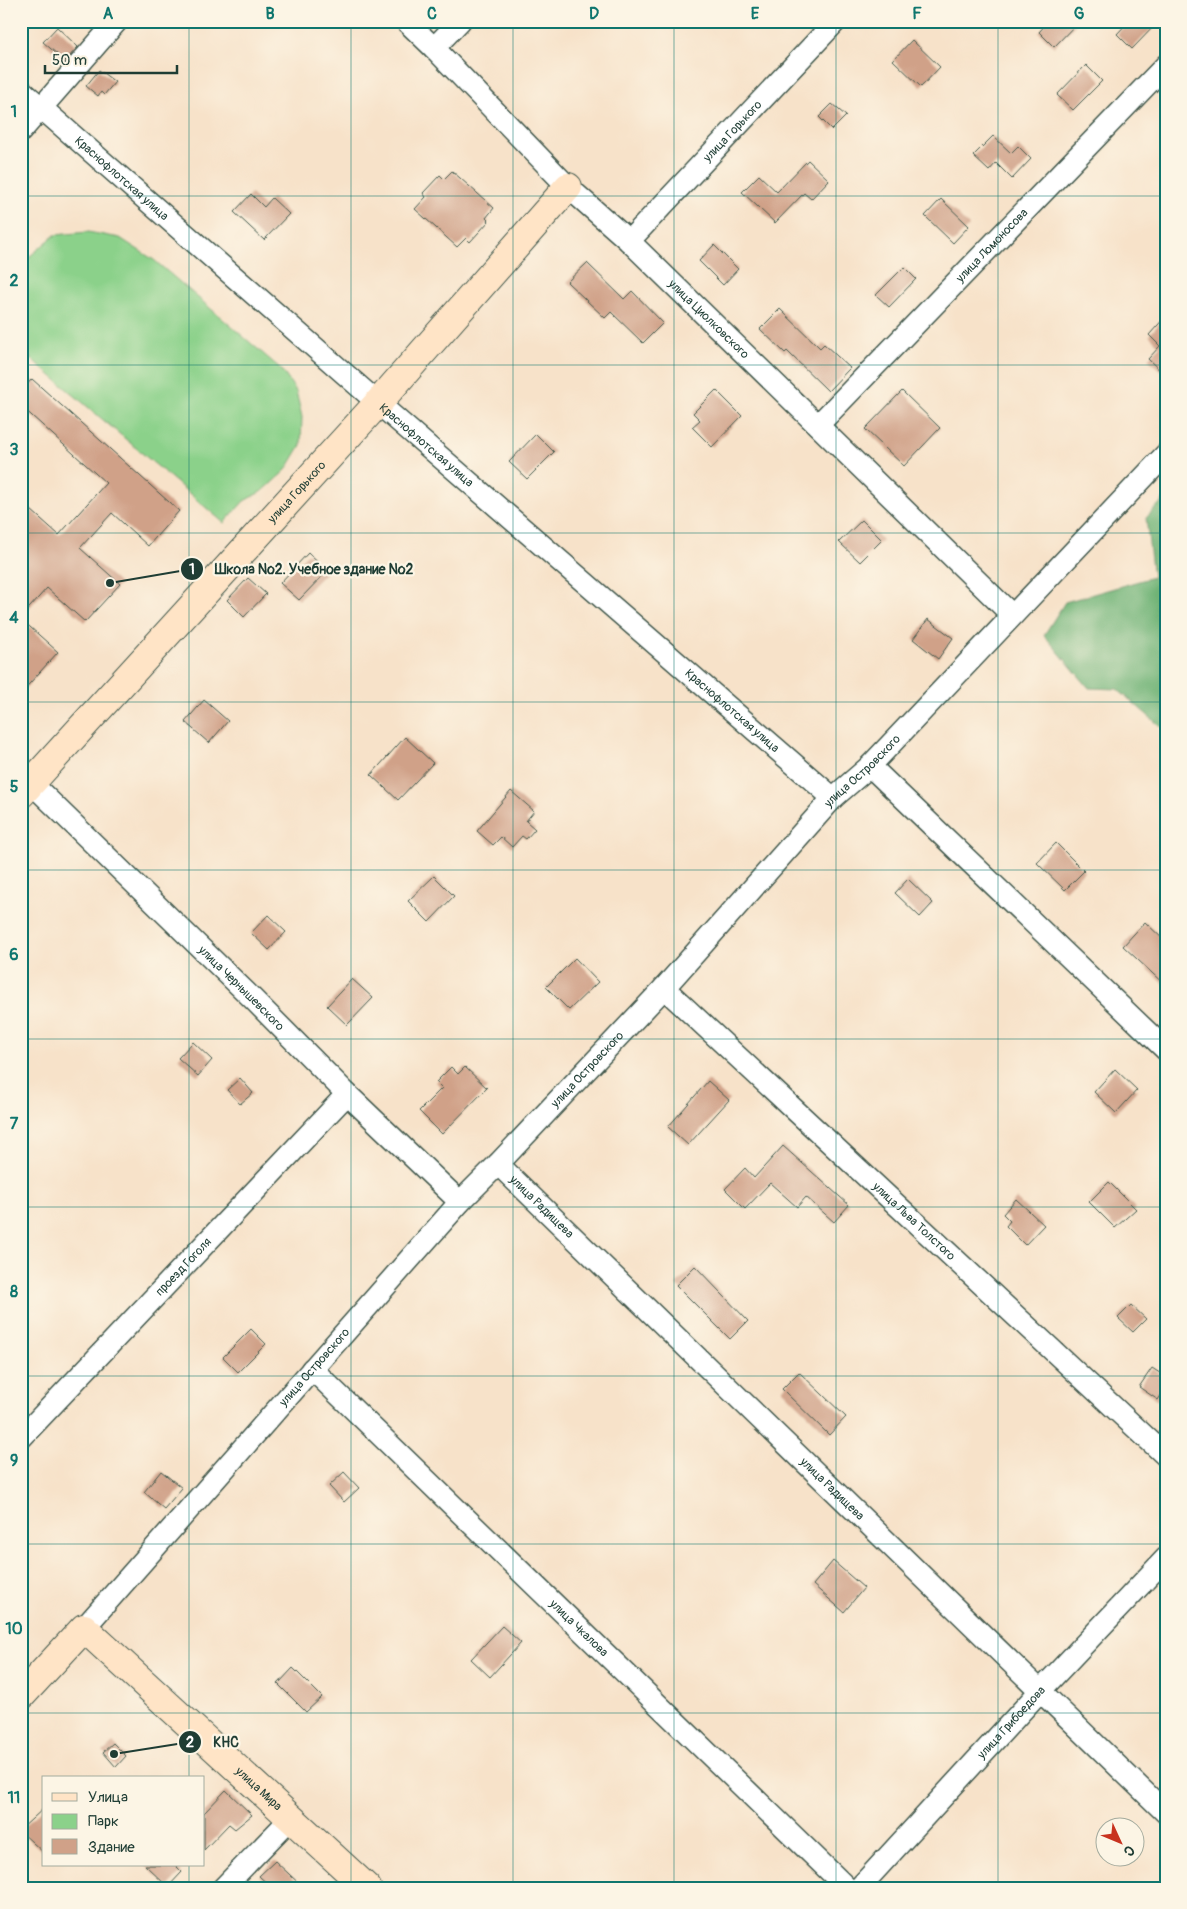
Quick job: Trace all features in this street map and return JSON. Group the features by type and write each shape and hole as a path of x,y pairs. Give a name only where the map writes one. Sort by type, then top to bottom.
{"street":[{"path":"21,131 117,21"},
{"name":"улица Циолковского","path":"406,21 568,187 629,241 1012,615"},
{"path":"434,48 460,21"},
{"name":"улица Горького","path":"629,241 836,21"},
{"name":"улица Ломоносова","path":"818,425 1166,66"},
{"name":"Краснофлотская улица","path":"21,90 833,798"},
{"name":"улица Горького","path":"25,783 378,403 568,187"},
{"name":"улица Островского","path":"21,1696 84,1628 460,1202 664,988 833,798 870,766 1166,454"},
{"path":"870,766 1166,1050"},
{"name":"улица Чернышевского","path":"25,783 246,992 347,1094 460,1202"},
{"name":"улица Льва Толстого","path":"664,988 1166,1456"},
{"name":"проезд Гоголя","path":"21,1438 347,1094"},
{"name":"улица Радищева","path":"498,1164 1166,1813"},
{"name":"улица Чкалова","path":"312,1369 847,1888"},
{"name":"улица Грибоедова","path":"860,1888 1040,1691 1166,1558"},
{"name":"улица Мира","path":"84,1628 292,1817 367,1888"},
{"path":"223,1888 292,1817"}],"green space":[{"path":"88,232 120,238 154,260 281,369 296,391 302,417 301,445 286,470 264,490 244,501 224,523 21,350 21,272 30,256 55,235"},
{"path":"1166,497 1166,731 1117,689 1089,688 1044,635 1065,602 1153,577 1146,518"}],"building":[{"path":"1049,21 1079,21 1054,47 1039,32"},
{"path":"1129,21 1159,21 1132,49 1117,34"},
{"path":"57,27 78,47 65,61 43,42"},
{"path":"912,40 940,67 921,87 893,60"},
{"path":"1086,65 1102,81 1073,110 1057,95"},
{"path":"99,70 115,82 104,95 101,92 98,96 86,86"},
{"path":"832,104 846,116 832,130 819,117"},
{"path":"993,136 1011,153 1018,146 1031,159 1012,179 996,163 989,171 973,156"},
{"path":"808,160 829,180 811,199 804,193 775,223 742,192 759,175 777,192"},
{"path":"452,171 494,208 486,218 489,221 470,242 466,238 457,247 415,209 426,197 423,193 440,175 444,179"},
{"path":"251,194 264,207 272,198 289,214 264,240 234,212"},
{"path":"941,199 969,226 953,243 925,216"},
{"path":"714,245 738,269 723,285 699,261"},
{"path":"587,263 624,299 632,291 663,323 643,343 611,312 605,318 567,282"},
{"path":"904,267 916,279 889,307 876,295"},
{"path":"780,309 820,348 824,344 850,368 828,391 787,351 785,353 760,329"},
{"path":"1166,316 1166,376 1148,359 1160,346 1149,335"},
{"path":"32,379 179,511 148,546 112,513 80,548 120,584 85,622 47,588 21,617 21,501 59,535 106,483 21,406 21,391"},
{"path":"716,390 742,416 712,447 692,427 700,420 693,413"},
{"path":"902,391 940,428 904,466 865,429"},
{"path":"536,434 554,452 527,479 509,462"},
{"path":"862,520 882,540 860,562 839,542"},
{"path":"308,553 327,571 299,600 280,583"},
{"path":"248,578 266,594 244,617 227,600"},
{"path":"21,619 58,652 21,693"},
{"path":"928,619 953,638 938,659 913,639"},
{"path":"204,700 228,721 209,743 185,722"},
{"path":"405,737 433,763 398,800 371,775"},
{"path":"511,791 534,811 526,821 535,829 526,839 522,836 512,847 501,837 493,845 477,831"},
{"path":"1056,843 1084,871 1065,890 1037,863"},
{"path":"434,876 454,896 429,922 408,901"},
{"path":"908,879 933,903 920,917 895,893"},
{"path":"268,915 286,932 269,950 251,933"},
{"path":"1145,922 1166,942 1166,986 1123,946"},
{"path":"575,958 598,982 569,1010 546,987"},
{"path":"352,979 373,998 347,1025 327,1006"},
{"path":"193,1042 212,1060 198,1076 178,1058"},
{"path":"451,1067 458,1074 465,1067 487,1088 442,1134 419,1111 442,1088 436,1082"},
{"path":"1115,1069 1137,1090 1116,1113 1094,1092"},
{"path":"240,1078 253,1093 240,1104 227,1090"},
{"path":"708,1081 729,1100 688,1145 668,1127"},
{"path":"783,1146 849,1205 834,1222 806,1197 797,1207 770,1183 745,1209 725,1189 745,1168 754,1178"},
{"path":"1109,1182 1136,1209 1115,1228 1089,1202"},
{"path":"1016,1199 1044,1225 1025,1245 1006,1226 1010,1221 1003,1214"},
{"path":"695,1266 748,1321 730,1339 676,1285"},
{"path":"1131,1305 1146,1319 1133,1332 1118,1318"},
{"path":"251,1329 266,1344 238,1372 223,1357"},
{"path":"1152,1368 1166,1377 1166,1388 1158,1400 1139,1387"},
{"path":"799,1372 846,1417 829,1435 782,1389"},
{"path":"161,1471 182,1488 164,1509 144,1492"},
{"path":"344,1472 359,1488 344,1502 329,1486"},
{"path":"833,1561 864,1588 844,1612 813,1585"},
{"path":"502,1626 521,1643 490,1677 471,1659"},
{"path":"293,1668 322,1697 306,1712 278,1684"},
{"path":"113,1743 126,1756 116,1767 103,1752"},
{"path":"226,1790 252,1815 235,1829 229,1824 205,1849 205,1812"},
{"path":"42,1810 42,1851 21,1832 21,1829"},
{"path":"275,1861 304,1888 272,1888 259,1876"},
{"path":"146,1866 176,1866 182,1872 168,1887"}],"place":[{"name":"Школа №2. Учебное здание №2","path":"110,583"},
{"name":"КНС","path":"114,1754"}]}
